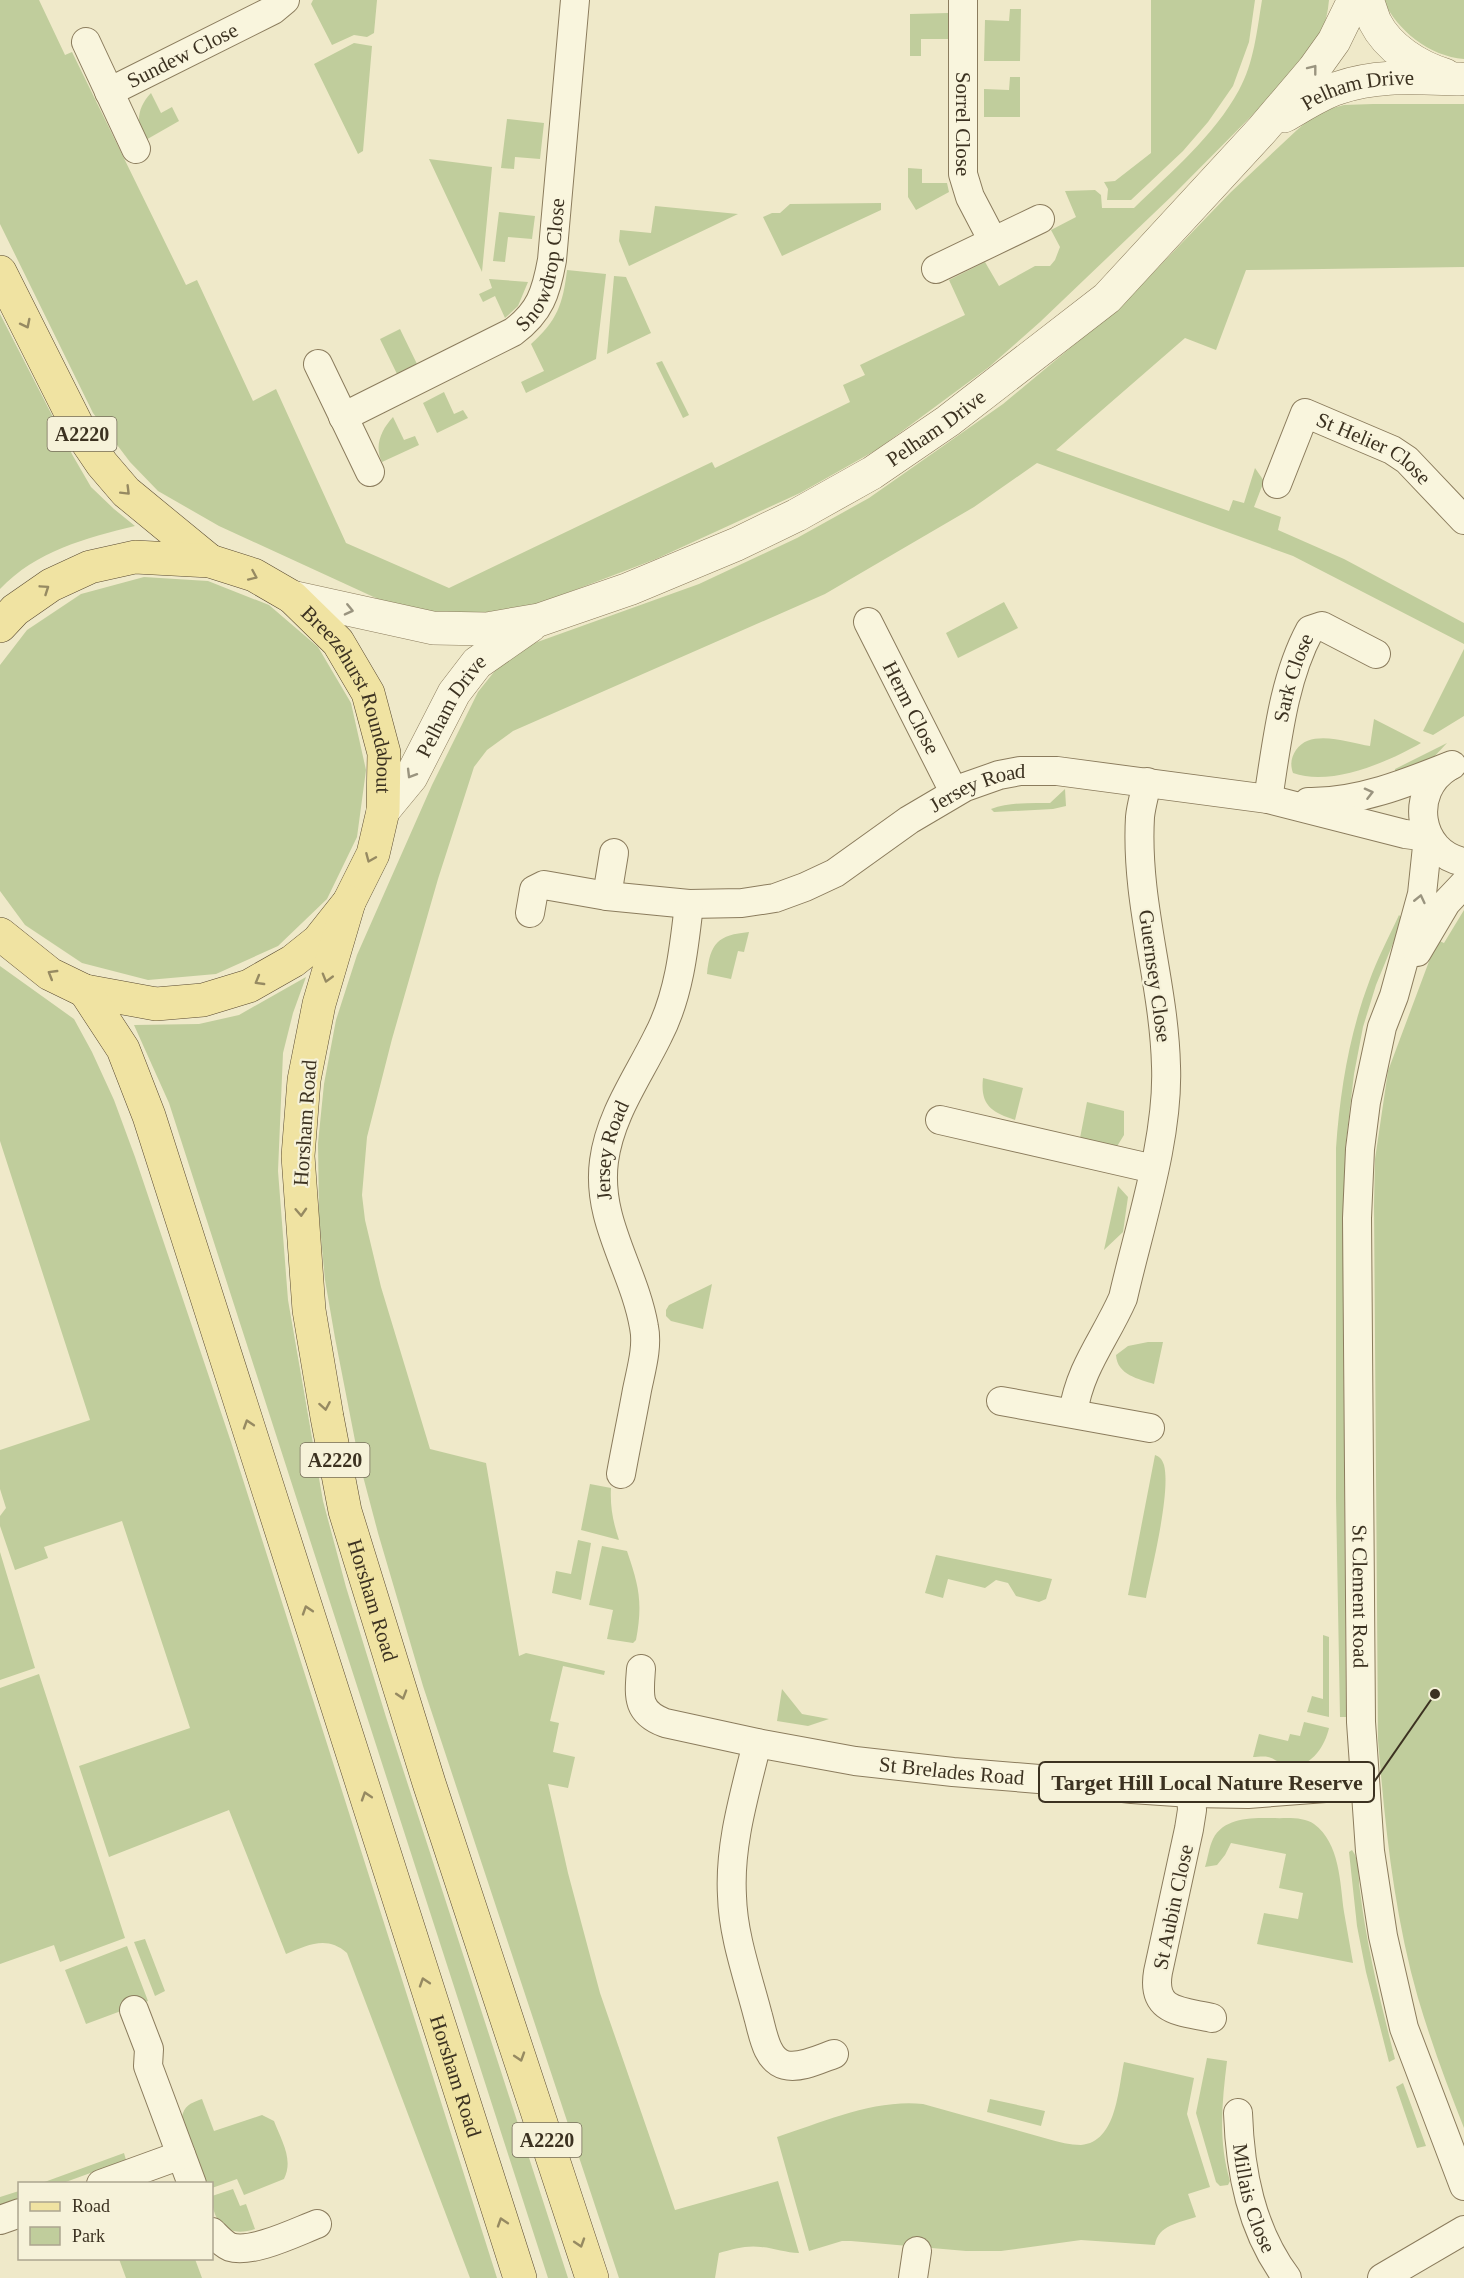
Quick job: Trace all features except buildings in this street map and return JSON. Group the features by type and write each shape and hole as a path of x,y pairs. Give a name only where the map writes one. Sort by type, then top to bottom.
{"main road":[{"name":"A2220","path":"0,272 81,433 102,464 126,492 210,561"},
{"name":"Breezehurst Roundabout","path":"0,626 15,610 51,585 90,567 135,557 210,561 254,575 292,597 338,642 368,693 384,753 383,811 373,854 349,902 318,941 293,961 249,986 203,1000 156,1004 85,990 50,974 1,937"},
{"name":"Horsham Road","path":"349,902 319,1004 304,1080 298,1156 309,1310 327,1417 348,1522 429,1784 591,2278"},
{"name":"Horsham Road","path":"85,990 123,1049 148,1116 520,2278"}],"street":[{"name":"Sundew Close","path":"110,92 273,10 285,0"},
{"name":"Snowdrop Close","path":"344,417 513,332 526,323 540,303 552,260 575,0"},
{"name":"Sorrel Close","path":"963,0 963,174 970,197 993,241"},
{"name":"Pelham Drive","path":"292,597 433,628 487,629 539,620 629,589 737,544 797,515 872,473 948,421 1107,298 1262,130 1327,51 1346,19 1354,0"},
{"path":"1367,0 1375,22 1400,51 1422,66 1462,79"},
{"path":"86,42 136,149"},
{"name":"Pelham Drive","path":"1262,130 1316,97 1337,88 1391,77 1462,79"},
{"path":"936,269 1040,219"},
{"path":"318,364 370,472"},
{"name":"St Helier Close","path":"1277,484 1305,413 1392,450 1412,466 1464,520"},
{"name":"Pelham Drive","path":"383,811 411,777 454,693 477,663 539,620"},
{"name":"Herm Close","path":"868,622 954,792"},
{"name":"Sark Close","path":"1280,801 1277,741 1301,647 1310,630 1322,626 1376,654"},
{"name":"Jersey Road","path":"530,913 534,890 539,886 607,896 689,904 759,901 805,887 835,873 909,820 954,792 999,775 1036,770 1147,782 1280,801 1325,802 1362,795 1418,779 1460,761"},
{"name":"St Clement Road","path":"1460,761 1433,779 1424,800 1424,823 1428,837 1422,894 1394,996 1382,1027 1366,1102 1360,1149 1357,1218 1361,1722 1370,1851 1383,1936 1404,2028 1464,2186"},
{"name":"Guernsey Close","path":"1073,1413 1085,1368 1123,1298 1154,1169 1165,1099 1166,1069 1159,985 1147,926 1140,866 1140,816 1147,782"},
{"name":"Jersey Road","path":"1280,801 1350,820 1428,837"},
{"path":"1428,837 1445,855 1464,862"},
{"path":"607,896 614,853"},
{"name":"St Clement Road","path":"1394,996 1441,910 1464,884"},
{"name":"Jersey Road","path":"621,1474 640,1376 645,1329 639,1305 608,1220 602,1186 604,1159 623,1101 659,1035 670,1008 685,947 689,904"},
{"path":"940,1120 1154,1169"},
{"path":"1001,1401 1150,1428"},
{"name":"St Brelades Road","path":"641,1669 639,1691 643,1708 651,1718 757,1743 845,1759 905,1767 1191,1793 1248,1794 1365,1785"},
{"path":"757,1743 736,1832 734,1853 732,1896 740,1950 766,2043 773,2059 783,2065 794,2067 834,2054"},
{"name":"St Aubin Close","path":"1191,1793 1190,1829 1158,1972 1156,1992 1169,2008 1212,2018"},
{"path":"134,2010 149,2049 148,2066 191,2182"},
{"name":"Millais Close","path":"1238,2113 1239,2153 1244,2180 1263,2238 1276,2264 1287,2278"},
{"path":"107,2182 181,2155"},
{"path":"0,2220 18,2214"},
{"path":"213,2233 230,2247 243,2248 260,2245 317,2224"},
{"path":"1382,2278 1464,2230"}],"green space":[{"path":"0,0 39,0 65,55 72,52 186,285 197,280 253,401 276,389 346,543 449,588 712,462 715,468 850,402 843,385 865,375 860,365 965,315 949,280 985,262 999,286 1035,266 1050,266 1060,247 1051,230 1076,217 1065,191 1095,190 1101,195 1102,208 1134,208 1177,167 1205,138 1239,90 1252,58 1262,0 1329,0 1321,33 1304,63 1174,194 1040,322 989,367 878,449 800,493 656,559 530,607 454,616 378,599 219,526 158,491 130,462 93,413 0,224"},
{"path":"313,0 377,0 374,33 367,37 354,35 332,45 311,4"},
{"path":"1151,0 1255,0 1249,42 1233,86 1208,122 1183,151 1131,200 1107,200 1108,189 1104,182 1115,181 1151,153"},
{"path":"1383,0 1464,0 1464,59 1439,53 1416,40 1397,22"},
{"path":"1010,9 1021,9 1020,61 984,61 985,20 1009,21"},
{"path":"948,13 948,39 921,39 921,56 910,56 910,14"},
{"path":"354,43 372,46 363,151 358,154 314,64"},
{"path":"1010,77 1020,77 1020,117 984,117 984,89 1009,90"},
{"path":"151,93 161,113 172,107 179,121 144,141 139,116 143,104"},
{"path":"1464,104 1464,267 1246,270 1216,350 1185,338 1056,450 1229,511 1233,500 1244,503 1255,468 1264,481 1254,507 1281,517 1278,530 1344,559 1464,623 1464,644 1293,556 1037,463 974,507 825,594 513,731 487,750 474,767 438,879 392,1039 367,1137 362,1195 365,1220 381,1287 430,1449 486,1463 519,1656 526,1653 605,1671 604,1675 563,1666 550,1721 559,1723 553,1752 575,1757 568,1788 548,1784 568,1873 600,1993 675,2210 778,2181 799,2253 745,2247 719,2253 715,2278 619,2278 423,1686 359,1461 325,1280 319,1216 318,1143 324,1084 336,1020 357,955 432,785 478,692 509,657 529,645 699,584 797,538 869,498 1003,404 1123,304 1231,192 1318,112 1344,105"},
{"path":"507,119 544,123 540,159 515,157 514,169 501,168"},
{"path":"429,159 492,167 482,272"},
{"path":"908,168 922,169 922,183 947,183 949,192 916,210 908,197"},
{"path":"881,203 881,210 782,256 763,217 772,213 780,213 790,204"},
{"path":"655,206 738,214 629,266 619,241 620,230 651,233"},
{"path":"499,212 535,216 532,239 508,237 505,262 493,261"},
{"path":"567,270 606,274 596,359 526,393 521,382 544,371 531,344 547,328 557,311"},
{"path":"614,276 626,277 651,333 607,354"},
{"path":"489,279 528,282 518,306 505,318 495,296 483,302 479,294 492,288"},
{"path":"0,314 91,487 135,526 63,548 29,565 0,589"},
{"path":"400,329 417,364 397,374 380,339"},
{"path":"662,361 689,415 683,418 656,363"},
{"path":"444,392 454,414 463,410 468,418 437,433 423,403"},
{"path":"393,417 404,440 415,436 419,445 382,462 379,450 380,438"},
{"path":"144,577 208,581 269,605 318,647 351,703 366,770 357,837 327,899 278,946 216,974 148,980 82,963 25,925 0,891 0,665 27,630 81,594"},
{"path":"1004,602 1018,628 958,658 946,633"},
{"path":"1464,649 1464,716 1433,735 1423,731"},
{"path":"1374,719 1421,743 1376,765 1341,775 1308,777 1293,773 1291,764 1294,753 1303,743 1311,740 1320,738 1341,740 1370,746"},
{"path":"1447,743 1431,760 1395,775 1395,769"},
{"path":"1065,789 1066,806 1053,809 994,812 991,809 1013,804 1050,803"},
{"path":"1464,910 1464,2128 1428,2031 1410,1966 1397,1902 1384,1805 1378,1740 1374,1206 1375,1159 1388,1071 1437,940 1444,943"},
{"path":"1399,915 1403,919 1376,985 1363,1027 1354,1074 1345,1150 1343,1299 1346,1717 1340,1717 1336,1498 1336,1148 1343,1085 1356,1022 1372,973"},
{"path":"749,932 744,952 738,951 731,979 707,974 710,955 718,942 730,935"},
{"path":"0,966 74,1019 114,1100 231,1442 497,2278 470,2278 347,1953 332,1944 317,1943 286,1954 229,1810 109,1857 79,1766 190,1728 122,1521 44,1547 48,1558 15,1570 0,1526 0,1516 6,1508 0,1489 0,1450 90,1420 0,1141"},
{"path":"306,977 293,1013 283,1053 278,1171 288,1300 323,1501 346,1587 386,1717 568,2278 548,2278 169,1103 134,1025 199,1024 239,1015"},
{"path":"983,1078 1023,1088 1015,1120 999,1114 985,1101"},
{"path":"1087,1102 1124,1111 1124,1135 1116,1148 1080,1138"},
{"path":"1118,1186 1128,1197 1123,1232 1104,1250"},
{"path":"712,1284 703,1329 671,1321 666,1316 669,1305"},
{"path":"1163,1342 1154,1384 1125,1372 1117,1362 1116,1355 1128,1346"},
{"path":"1155,1455 1161,1458 1164,1465 1165,1493 1146,1598 1128,1595"},
{"path":"590,1484 611,1488 612,1514 619,1540 581,1530"},
{"path":"578,1540 591,1543 581,1600 552,1593 556,1571 571,1574"},
{"path":"602,1546 627,1551 631,1563 639,1605 636,1640 633,1643 607,1639 613,1610 589,1605"},
{"path":"0,1552 35,1668 0,1680"},
{"path":"936,1555 1052,1579 1046,1599 1039,1602 1016,1596 1008,1583 996,1580 985,1588 948,1579 943,1598 925,1593"},
{"path":"1323,1635 1329,1637 1329,1717 1307,1712 1312,1696 1323,1699"},
{"path":"39,1674 125,1938 60,1962 54,1945 0,1964 0,1688"},
{"path":"782,1689 802,1714 829,1719 808,1726 777,1721"},
{"path":"1304,1722 1329,1728 1324,1742 1311,1760 1298,1766 1290,1766 1268,1757 1253,1757 1259,1734 1288,1741 1290,1734 1300,1736"},
{"path":"1287,1818 1311,1822 1323,1832 1329,1842 1340,1876 1353,1963 1257,1944 1264,1913 1298,1919 1303,1893 1279,1888 1286,1854 1231,1843 1217,1865 1205,1867 1213,1839 1227,1825 1246,1819"},
{"path":"1352,1850 1358,1864 1359,1886 1370,1955 1395,2059 1389,2062 1357,1926 1349,1852"},
{"path":"145,1939 165,1991 155,1996 134,1942"},
{"path":"127,1946 148,2001 86,2024 65,1970"},
{"path":"1207,2058 1227,2061 1222,2136 1230,2181 1228,2185 1220,2186 1216,2182 1196,2113"},
{"path":"1124,2062 1194,2078 1187,2114 1210,2187 1188,2194 1196,2217 1165,2229 1160,2233 1155,2245 1081,2240 1001,2251 966,2251 842,2241 809,2251 777,2137 849,2113 905,2103 923,2104 1056,2141 1081,2145 1093,2142 1109,2125 1114,2112"},
{"path":"1403,2083 1426,2146 1417,2148 1396,2087"},
{"path":"202,2099 214,2131 262,2115 274,2121 287,2157 287,2172 284,2179 244,2195 237,2179 213,2188 213,2182 202,2182 183,2128 183,2113 191,2104"},
{"path":"990,2099 1045,2111 1041,2126 987,2112"},
{"path":"124,2153 126,2160 66,2182 44,2182"},
{"path":"233,2189 240,2206 246,2204 255,2229 237,2232 224,2226 215,2214 213,2196"},
{"path":"18,2191 18,2200 0,2207 0,2197"},
{"path":"119,2260 195,2260 202,2278 126,2278"}],"place":[{"name":"Target Hill Local Nature Reserve","path":"1435,1694"}]}
